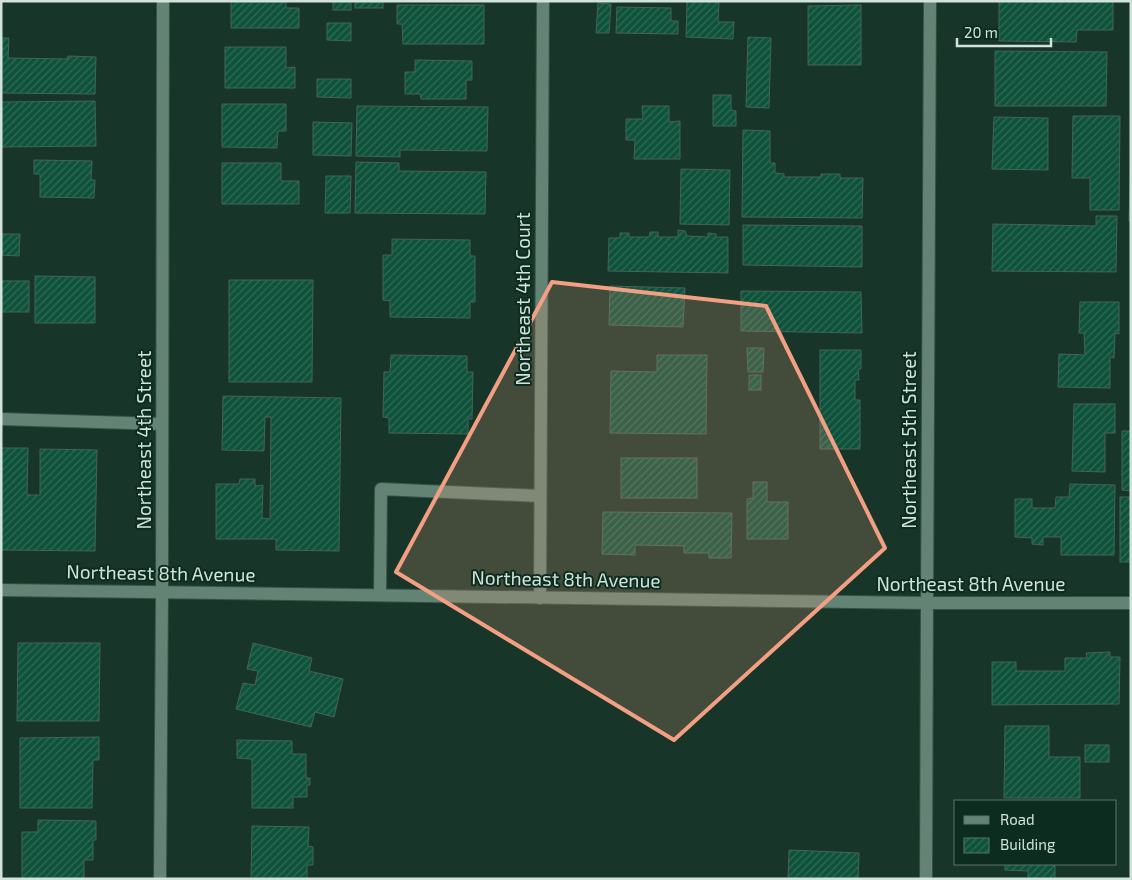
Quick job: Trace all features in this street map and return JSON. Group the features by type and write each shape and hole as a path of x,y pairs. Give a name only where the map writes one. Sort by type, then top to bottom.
{"street":[{"name":"Northeast 4th Street","path":"160,879 163,1"},
{"name":"Northeast 4th Court","path":"540,598 543,1"},
{"name":"Northeast 5th Street","path":"926,879 930,1"},
{"path":"1,419 162,424"},
{"path":"380,595 380,489 540,496"},
{"name":"Northeast 8th Avenue","path":"1,590 927,603 1131,604"}],"highlighted area":[{"path":"552,282 766,306 885,548 674,740 396,572"}],"building":[{"path":"231,1 286,1 286,8 299,8 299,28 231,28"},
{"path":"333,1 351,1 351,10 333,10"},
{"path":"355,1 383,1 383,8 355,8"},
{"path":"687,1 719,2 718,22 734,22 733,39 686,37"},
{"path":"999,1 1113,1 1113,30 1077,30 1076,42 999,41"},
{"path":"598,3 611,4 609,33 596,33"},
{"path":"397,5 484,5 484,44 403,44 402,24 397,24"},
{"path":"861,5 861,65 808,65 808,6"},
{"path":"617,7 671,8 671,21 678,21 678,34 616,33"},
{"path":"327,23 351,23 351,41 327,40"},
{"path":"748,37 771,38 769,108 746,107"},
{"path":"1,38 9,38 8,58 67,59 68,56 96,57 95,94 1,93"},
{"path":"225,47 286,47 286,68 295,67 295,88 225,88"},
{"path":"995,51 1107,52 1106,106 995,106"},
{"path":"415,60 472,61 472,80 466,80 466,99 421,99 420,94 405,94 405,72 415,72"},
{"path":"317,79 351,79 351,98 317,97"},
{"path":"713,95 731,95 731,110 736,111 736,126 713,126"},
{"path":"95,101 96,146 1,147 1,102"},
{"path":"222,104 286,104 286,131 278,131 277,148 222,147"},
{"path":"357,106 488,107 487,151 400,150 400,157 356,156"},
{"path":"642,106 669,106 669,122 680,121 680,159 634,159 635,140 626,140 626,119 643,119"},
{"path":"1073,116 1120,116 1119,210 1090,210 1090,178 1072,178"},
{"path":"994,117 1048,118 1048,170 992,169"},
{"path":"313,122 352,123 351,156 313,155"},
{"path":"743,130 770,131 770,163 775,163 775,173 784,174 784,177 821,177 821,174 840,174 840,178 863,178 862,218 742,217"},
{"path":"1131,151 1131,221 1129,221"},
{"path":"34,160 92,161 91,180 95,180 94,198 40,197 40,174 34,174"},
{"path":"356,162 399,163 399,171 486,172 485,214 355,213"},
{"path":"222,163 281,163 281,181 299,181 299,204 222,204"},
{"path":"681,169 730,170 729,225 680,224"},
{"path":"326,176 351,176 350,213 325,213"},
{"path":"1096,216 1117,216 1116,272 992,271 993,224 1096,226"},
{"path":"743,225 862,226 862,267 743,265"},
{"path":"678,230 685,231 687,236 708,237 708,233 716,234 716,237 728,237 728,273 608,271 609,238 620,238 620,233 629,233 629,237 649,237 650,232 658,232 658,237 678,237"},
{"path":"1,234 20,234 19,256 1,255"},
{"path":"392,239 470,240 470,256 475,256 475,302 470,302 470,318 390,317 390,301 383,300 383,255 392,255"},
{"path":"35,276 95,277 95,323 35,323"},
{"path":"229,280 313,280 312,382 229,382"},
{"path":"1,281 29,281 29,312 1,312"},
{"path":"610,286 685,288 683,327 609,325"},
{"path":"741,291 861,292 862,333 741,331"},
{"path":"1080,302 1119,302 1119,334 1115,333 1114,358 1110,357 1110,388 1058,387 1059,354 1085,355 1084,333 1079,333"},
{"path":"747,348 764,348 763,372 748,372"},
{"path":"820,350 861,350 861,369 858,369 859,380 855,380 855,400 860,400 860,449 820,449"},
{"path":"391,355 467,356 467,372 473,372 472,419 468,419 468,434 389,433 389,418 383,417 384,372 390,372"},
{"path":"657,355 707,355 706,434 610,433 611,371 657,372"},
{"path":"749,375 761,375 761,390 749,390"},
{"path":"223,396 341,398 339,551 276,550 276,539 216,539 216,484 239,484 240,479 255,479 255,486 263,485 262,518 270,519 271,417 265,417 264,451 222,450"},
{"path":"1074,404 1115,404 1115,433 1105,433 1105,472 1072,471"},
{"path":"1122,431 1131,431 1131,491 1122,490"},
{"path":"1,448 28,448 27,495 40,495 40,449 97,450 95,551 1,550"},
{"path":"621,458 697,458 697,498 621,498"},
{"path":"753,482 767,482 767,502 788,502 788,539 747,539 747,499 753,498"},
{"path":"1070,484 1115,485 1114,555 1061,555 1061,537 1043,537 1043,545 1032,544 1032,538 1015,537 1015,499 1032,499 1032,508 1055,508 1056,497 1069,497"},
{"path":"1120,497 1131,497 1131,562 1120,562"},
{"path":"603,512 732,513 731,558 709,558 709,553 684,553 684,546 635,545 635,555 602,554"},
{"path":"18,643 100,643 99,721 17,721"},
{"path":"253,643 312,658 309,671 343,679 334,717 315,712 311,727 236,709 243,683 255,685 258,671 247,669"},
{"path":"1110,652 1110,657 1120,657 1119,704 992,705 992,662 1016,662 1016,671 1065,671 1065,658 1087,658 1086,653"},
{"path":"1005,726 1049,726 1049,757 1080,757 1080,798 1004,798"},
{"path":"99,737 99,760 93,760 92,808 20,808 20,738"},
{"path":"237,740 292,741 292,754 306,754 306,778 310,778 310,785 307,785 307,797 293,797 293,808 252,808 252,759 237,758"},
{"path":"1085,745 1109,745 1109,762 1085,762"},
{"path":"38,820 96,821 96,840 93,840 93,860 84,860 84,879 22,879 22,832 38,832"},
{"path":"252,826 309,827 308,846 313,847 313,865 307,865 307,879 251,879"},
{"path":"789,850 859,853 858,879 788,879"},
{"path":"1005,865 1055,865 1055,879 1028,879 1028,871 1005,870"}]}
